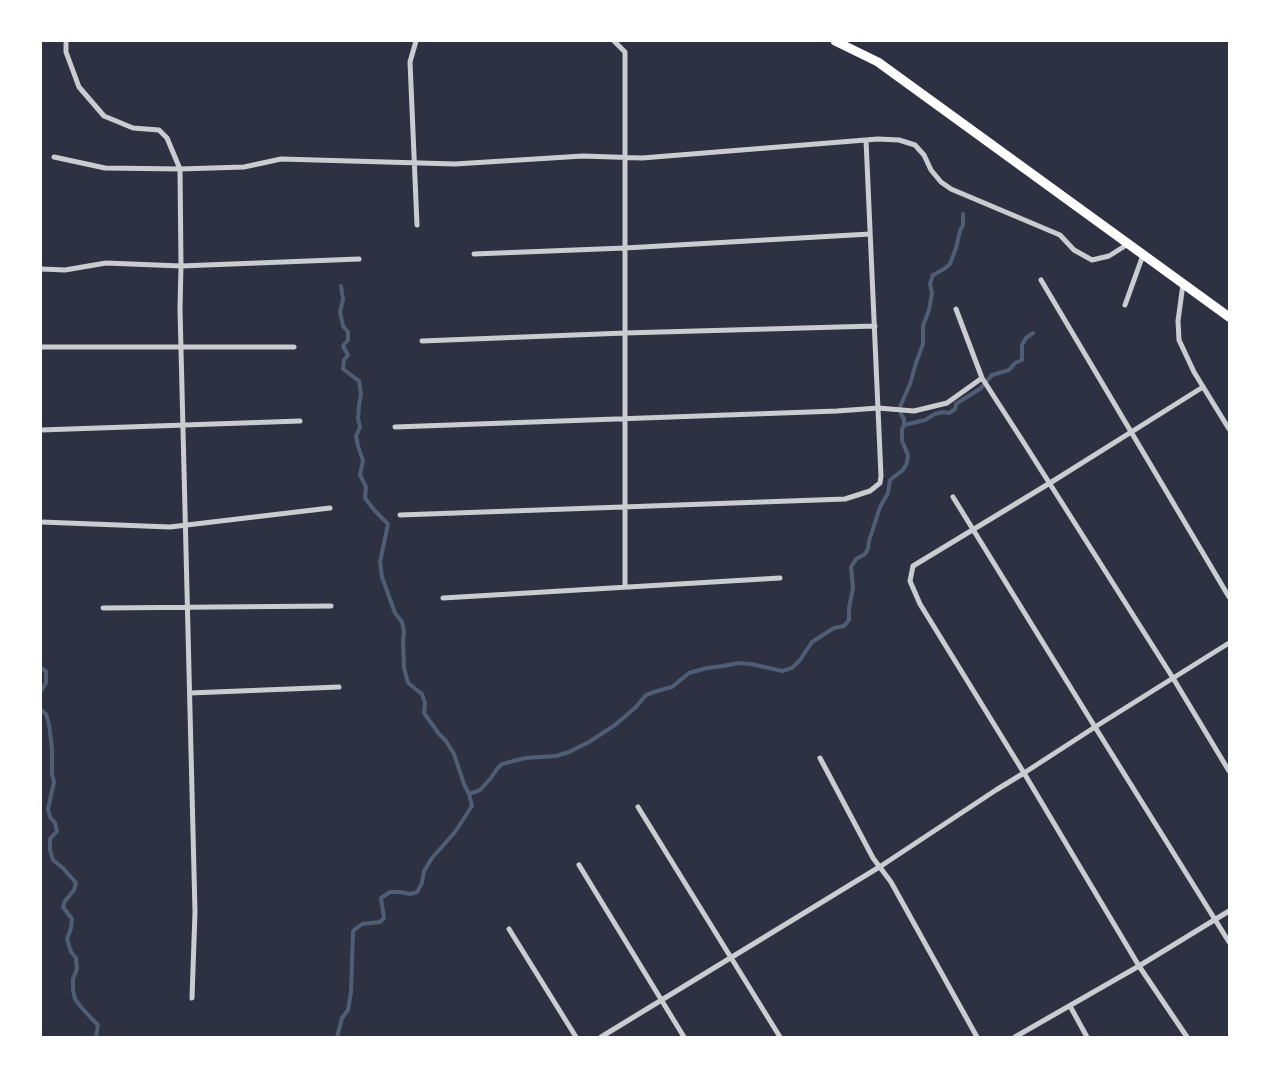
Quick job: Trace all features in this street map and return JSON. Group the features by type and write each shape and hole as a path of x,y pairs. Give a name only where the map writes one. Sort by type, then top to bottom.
{"highway":[{"path":"834,41 878,62 1229,317"}],"street":[{"path":"66,41 66,52 79,87 104,116 133,128 159,130 167,138 180,169 180,348 195,912 192,998"},
{"path":"416,41 410,62 417,225"},
{"path":"614,41 625,52 625,588"},
{"path":"54,157 105,168 180,169 244,167 282,159 455,164 583,156 642,158 866,140 899,140 915,145 924,155 931,170 940,182 951,189 1060,235 1074,250 1092,260 1109,256 1128,244"},
{"path":"400,515 845,499 870,491 880,484 882,476 866,140"},
{"path":"474,254 625,248 870,234"},
{"path":"1125,305 1143,255"},
{"path":"41,269 65,270 106,263 181,266 359,259"},
{"path":"1041,280 1229,597"},
{"path":"1182,284 1178,321 1179,340 1194,372 1229,429"},
{"path":"956,309 982,378 1174,678 1229,770"},
{"path":"422,341 875,326"},
{"path":"41,347 294,347"},
{"path":"395,428 878,408 914,411 947,403 982,378"},
{"path":"1187,1037 1139,966 920,604 910,582 913,566 1203,387"},
{"path":"41,430 300,421"},
{"path":"953,497 1229,942"},
{"path":"41,522 170,526 330,508"},
{"path":"443,598 780,578"},
{"path":"103,608 331,606"},
{"path":"601,1037 879,867 1094,727 1229,643"},
{"path":"190,693 339,687"},
{"path":"820,758 872,858 891,882 977,1037"},
{"path":"638,807 780,1037"},
{"path":"578,865 684,1037"},
{"path":"1015,1037 1139,966 1229,911"},
{"path":"509,929 576,1037"},
{"path":"1070,1006 1087,1037"}],"waterway":[{"path":"469,794 480,790 502,764 525,758 556,756 589,742 615,725 636,707 646,695 672,687 689,673 739,663 782,671 792,668 812,642 834,628 844,626 849,620 853,588 851,567 856,559 865,554 868,549 880,507 888,493 890,480 903,470 907,463 908,455 902,441 904,419 900,407 910,384 923,344 923,326 929,310 932,293 930,284 933,275 950,264 963,225 963,214"},
{"path":"337,1037 342,1018 348,1010 351,992 353,931 362,924 380,922 384,918 381,898 390,892 410,894 417,892 422,883 424,871 432,858 455,832 472,806 454,754 424,713 425,703 422,694 408,683 404,668 404,631 402,622 395,613 382,577 380,562 388,524 365,498 366,487 360,475 363,461 356,436 360,427 358,419 361,394 359,381 343,369 344,360 348,355 343,346 348,340 348,332 343,326 340,312 343,299 341,286"},
{"path":"904,425 925,420 935,414 949,413 955,409 956,404 981,388 992,375 1009,370 1015,363 1022,360 1022,345 1026,338 1033,333"},
{"path":"41,668 46,671 46,683 41,691"},
{"path":"41,710 46,714 49,724 52,749 52,774 54,782 48,809 57,831 50,839 50,850 53,860 76,883 74,890 65,901 63,907 72,919 67,939 71,952 76,958 77,969 73,979 73,989 75,999 98,1025 96,1037"}]}
